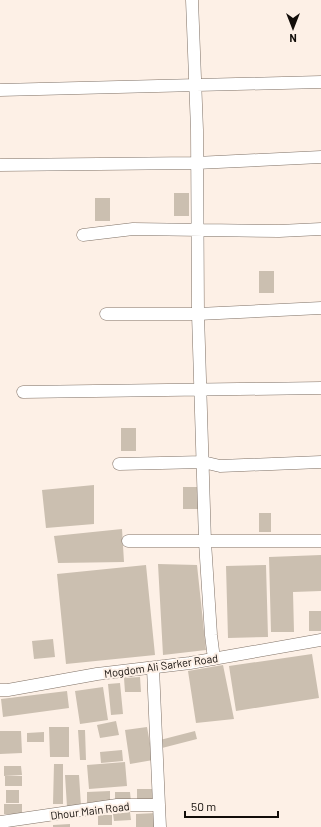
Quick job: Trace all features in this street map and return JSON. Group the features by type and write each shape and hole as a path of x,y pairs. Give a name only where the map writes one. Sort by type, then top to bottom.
{"street":[{"path":"192,0 196,85 196,229 202,391 205,542 214,659"},
{"path":"0,90 321,82"},
{"path":"0,166 196,163 321,157"},
{"path":"83,235 133,229 279,231 321,229"},
{"path":"106,314 198,314 321,308"},
{"path":"23,392 116,390 202,391 227,388 321,388"},
{"path":"118,464 203,462 220,466 321,462"},
{"path":"128,540 205,542 321,541"},
{"name":"Mogdom Ali Sarker Road","path":"0,690 8,690 97,674 214,659 321,640"},
{"path":"153,668 160,827"},
{"name":"Dhour Main Road","path":"0,822 117,805 158,805"}],"building":[{"path":"174,193 189,193 189,216 174,216"},
{"path":"95,198 110,198 110,221 95,221"},
{"path":"259,271 274,271 274,293 259,293"},
{"path":"121,428 136,428 136,451 121,451"},
{"path":"94,485 94,524 46,528 42,490"},
{"path":"183,487 198,487 198,509 183,509"},
{"path":"259,513 271,513 271,532 259,532"},
{"path":"122,529 124,562 58,563 54,536"},
{"path":"321,555 321,591 293,592 294,632 271,632 269,557"},
{"path":"158,564 197,565 206,650 163,655"},
{"path":"146,565 155,655 66,664 57,574"},
{"path":"266,565 268,637 228,638 226,566"},
{"path":"309,611 321,611 321,631 309,631"},
{"path":"53,639 55,657 34,659 32,641"},
{"path":"312,654 319,698 236,711 229,666"},
{"path":"223,665 234,719 196,723 188,671"},
{"path":"140,677 141,692 125,692 124,678"},
{"path":"120,683 123,714 111,715 108,684"},
{"path":"103,687 108,720 80,724 75,691"},
{"path":"67,691 69,708 3,717 1,699"},
{"path":"116,721 119,735 100,738 97,725"},
{"path":"49,727 69,727 69,757 50,757"},
{"path":"147,727 153,760 130,764 125,730"},
{"path":"78,730 85,730 86,760 80,760"},
{"path":"0,731 21,731 22,753 0,754"},
{"path":"195,731 197,739 162,748 160,740"},
{"path":"44,732 44,742 27,742 27,733"},
{"path":"122,750 123,761 101,763 100,752"},
{"path":"125,762 127,786 89,789 87,765"},
{"path":"54,764 63,764 63,804 53,804"},
{"path":"4,766 21,766 22,775 4,776"},
{"path":"65,775 79,775 81,806 67,807"},
{"path":"5,776 22,776 22,786 5,786"},
{"path":"137,789 152,789 152,801 137,802"},
{"path":"6,790 19,790 19,803 6,803"},
{"path":"110,791 110,802 87,803 87,792"},
{"path":"115,792 130,792 131,802 115,802"},
{"path":"4,804 22,804 22,814 4,814"},
{"path":"130,812 131,820 114,821 113,814"},
{"path":"156,813 156,827 136,827 136,814"},
{"path":"98,815 112,815 112,825 98,825"},
{"path":"70,824 70,827 53,827 53,825"}]}
